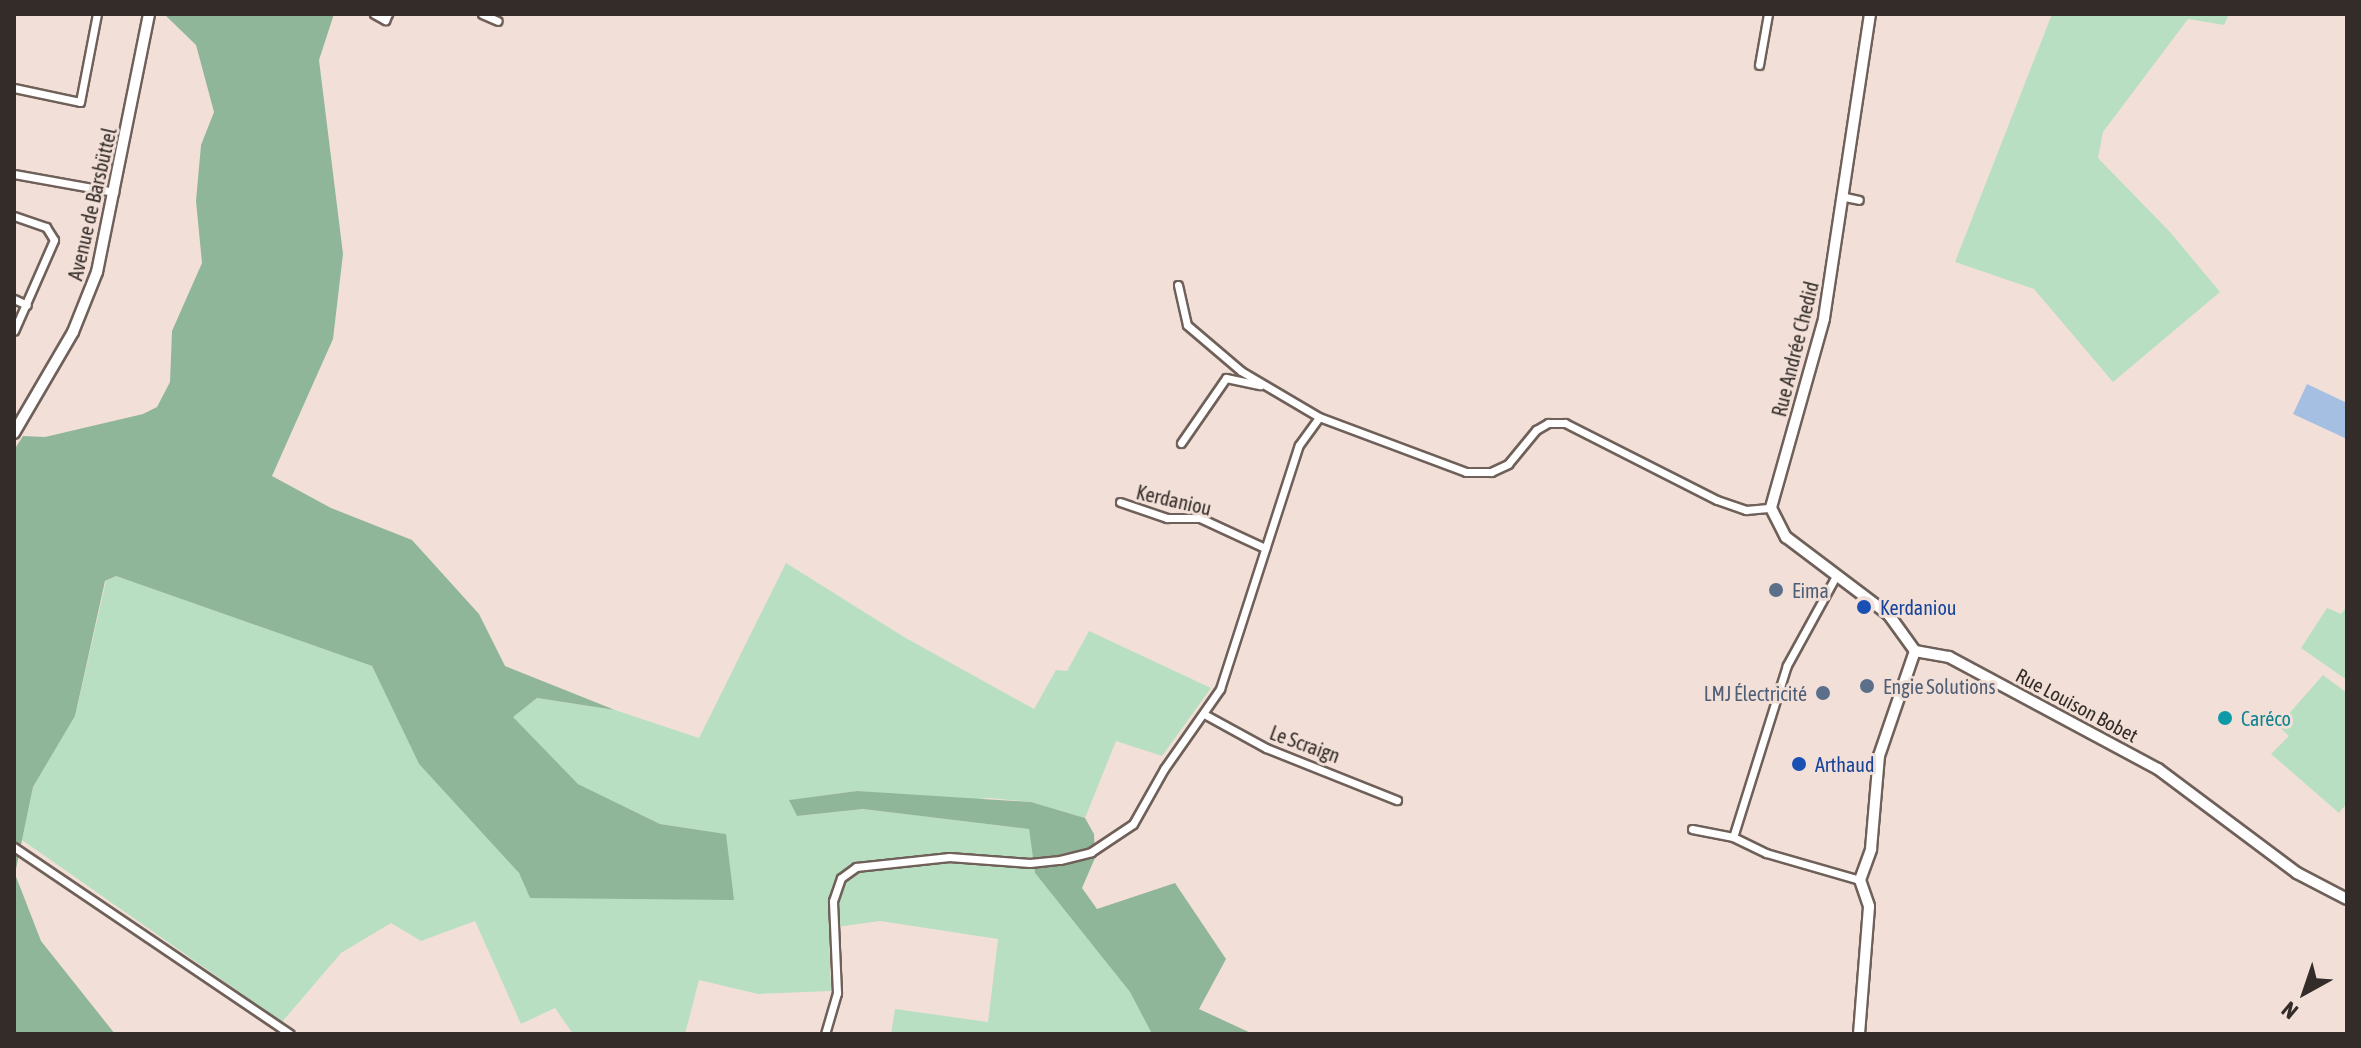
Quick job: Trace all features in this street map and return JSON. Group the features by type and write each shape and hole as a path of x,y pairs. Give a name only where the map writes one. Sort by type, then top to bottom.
{"street":[{"path":"14,88 80,102 97,14"},
{"name":"Avenue de Barsbüttel","path":"14,433 78,322 97,272 116,192 149,14"},
{"path":"374,14 386,17"},
{"path":"482,14 498,21"},
{"path":"1759,65 1768,14"},
{"name":"Rue Andrée Chedid","path":"1771,508 1824,319 1845,197 1870,14"},
{"path":"14,174 116,192"},
{"path":"1845,197 1859,200"},
{"path":"14,216 46,227 54,240 14,331"},
{"path":"1178,285 1187,325 1266,385 1319,417 1466,472 1491,472 1508,464 1536,430 1548,423 1565,423 1717,500 1746,510 1771,508 1786,537 1900,625 1915,651 1879,756 1871,849 1860,880 1869,906 1859,1034"},
{"path":"14,299 27,305"},
{"path":"1181,443 1226,378 1266,385"},
{"path":"825,1034 837,993 833,901 841,878 873,863 949,857 1030,863 1091,852 1133,824 1164,769 1220,689 1299,445 1319,417"},
{"name":"Kerdaniou","path":"1120,502 1167,518 1200,518 1265,548"},
{"path":"1733,837 1787,665 1836,576"},
{"name":"Rue Louison Bobet","path":"1915,651 1949,657 2158,769 2297,873 2347,899"},
{"name":"Le Scraign","path":"1204,714 1266,748 1397,800"},
{"path":"1692,829 1733,837 1766,853 1860,880"},
{"path":"14,847 290,1034"}],"green space":[{"path":"164,14 334,14 319,60 343,254 333,339 272,476 331,508 412,540 479,614 505,666 615,710 537,698 513,717 578,784 660,824 726,834 734,900 530,898 519,873 419,764 372,666 116,576 105,581 75,716 33,787 15,874 41,941 115,1034 14,1034 14,450 23,436 45,437 143,414 157,407 170,382 172,331 202,263 196,201 201,145 214,112 196,45"},
{"path":"2052,14 2229,14 2224,25 2188,19 2103,132 2098,158 2170,232 2220,292 2113,382 2034,289 1955,262"},
{"path":"786,563 904,637 1034,709 1056,670 1067,671 1089,631 1211,688 1162,756 1116,741 1085,818 1031,802 988,798 960,801 857,791 790,800 797,816 863,809 1029,829 1035,873 1130,992 1152,1034 891,1034 895,1009 988,1022 998,939 880,921 829,928 831,991 758,994 699,980 685,1034 573,1034 555,1008 521,1024 475,921 421,941 391,923 341,953 282,1022 22,840 33,787 75,716 106,581 116,576 372,666 419,764 519,873 530,898 726,834 660,824 578,784 512,717 537,698 615,710 699,738"},
{"path":"2347,606 2347,680 2301,648 2327,608 2341,614"},
{"path":"2323,675 2347,693 2347,803 2339,813 2271,754 2289,736 2278,726"},
{"path":"857,791 1031,802 1085,818 1094,834 1095,858 1082,888 1097,909 1175,883 1226,959 1199,1009 1253,1034 1152,1034 1130,992 1035,873 1029,829 863,809 797,816 789,800"}],"water":[{"path":"2307,384 2347,403 2347,439 2293,414"}],"place":[{"name":"Eima","path":"1776,590"},
{"name":"Kerdaniou","path":"1864,607"},
{"name":"Engie Solutions","path":"1867,686"},
{"name":"LMJ Électricité","path":"1823,693"},
{"name":"Caréco","path":"2225,718"},
{"name":"Arthaud","path":"1799,764"}]}
